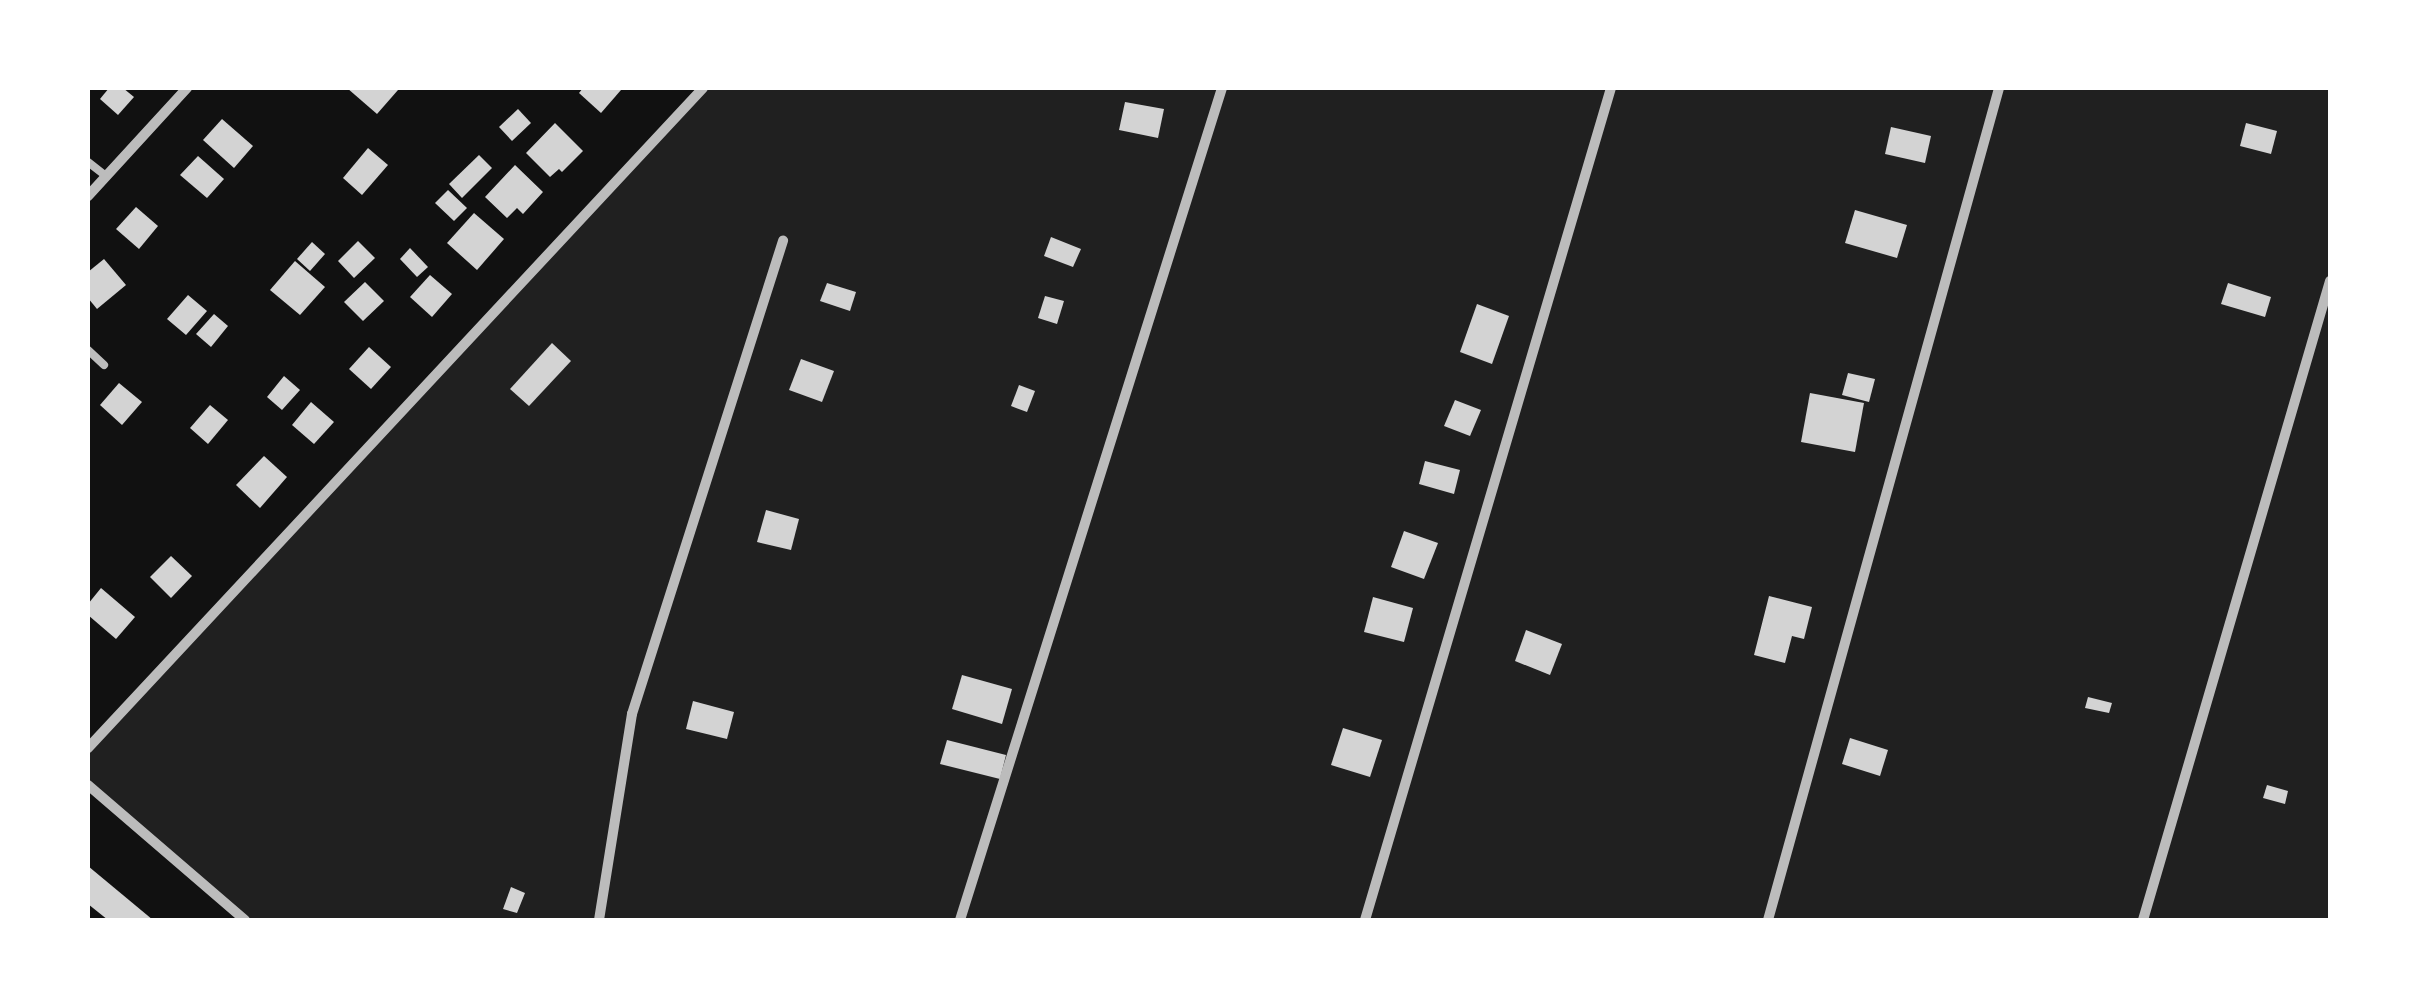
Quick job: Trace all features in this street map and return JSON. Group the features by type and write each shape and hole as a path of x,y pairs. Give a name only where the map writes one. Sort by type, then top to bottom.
{"street":[{"path":"88,196 187,88"},
{"path":"88,748 703,88"},
{"path":"960,920 1222,88"},
{"path":"1365,920 1610,88"},
{"path":"1768,920 2000,88"},
{"path":"598,920 632,714 783,241"},
{"path":"2143,920 2330,282"},
{"path":"88,785 245,920"}],"lane":[{"path":"88,162 106,176"},
{"path":"88,350 104,365"}],"shaded area":[{"path":"703,88 2330,88 2330,920 245,920 88,785 88,748"}],"building":[{"path":"109,88 123,88 134,97 118,115 100,99"},
{"path":"347,88 396,88 398,90 377,114"},
{"path":"583,88 621,90 601,113 579,93"},
{"path":"1125,102 1164,109 1158,138 1119,130"},
{"path":"518,109 531,123 512,141 499,127"},
{"path":"222,119 253,146 234,168 203,140"},
{"path":"555,123 583,151 562,172 559,169 550,177 526,153"},
{"path":"2246,123 2277,131 2271,154 2240,146"},
{"path":"1891,127 1931,136 1925,163 1885,154"},
{"path":"368,148 388,165 362,195 343,178"},
{"path":"479,155 492,168 462,198 449,184"},
{"path":"198,156 224,179 207,198 180,175"},
{"path":"515,165 543,192 523,214 517,208 507,218 485,197"},
{"path":"448,190 467,208 454,221 435,203"},
{"path":"136,207 158,226 139,249 116,229"},
{"path":"1855,210 1907,225 1897,258 1845,243"},
{"path":"474,213 504,239 477,270 447,243"},
{"path":"1051,237 1081,249 1073,267 1044,256"},
{"path":"358,241 375,258 354,278 338,261"},
{"path":"312,242 325,254 310,271 297,259"},
{"path":"410,248 428,267 417,277 400,259"},
{"path":"104,259 126,285 97,309 88,298 88,272"},
{"path":"295,261 325,287 300,315 270,290"},
{"path":"430,275 452,294 432,317 410,297"},
{"path":"365,282 384,301 363,321 344,302"},
{"path":"827,283 856,292 850,311 820,301"},
{"path":"2228,283 2271,297 2265,317 2221,304"},
{"path":"188,295 207,311 186,335 167,319"},
{"path":"1045,296 1064,301 1057,324 1038,318"},
{"path":"1477,304 1509,316 1492,364 1460,352"},
{"path":"214,314 228,326 211,347 196,334"},
{"path":"552,343 571,361 529,406 510,389"},
{"path":"369,347 391,367 371,389 349,369"},
{"path":"801,359 834,371 822,402 789,390"},
{"path":"1848,373 1875,379 1869,402 1842,395"},
{"path":"284,376 300,390 282,410 267,397"},
{"path":"119,383 142,402 122,425 100,405"},
{"path":"1019,385 1035,391 1027,412 1011,406"},
{"path":"1810,393 1864,403 1855,452 1801,442"},
{"path":"1455,400 1481,410 1470,436 1444,426"},
{"path":"311,402 334,422 314,444 292,425"},
{"path":"210,405 228,420 208,444 190,428"},
{"path":"264,456 287,477 260,508 236,485"},
{"path":"1425,461 1460,470 1454,494 1419,484"},
{"path":"766,510 799,519 791,550 757,542"},
{"path":"1404,531 1438,543 1424,579 1391,567"},
{"path":"171,556 192,576 171,598 150,577"},
{"path":"101,588 135,617 116,639 88,615 88,604"},
{"path":"1769,596 1812,607 1804,639 1792,636 1785,663 1754,655"},
{"path":"1373,597 1413,608 1404,642 1364,632"},
{"path":"1526,630 1562,644 1550,675 1515,661"},
{"path":"962,675 1012,689 1002,724 952,709"},
{"path":"2088,697 2112,703 2109,713 2085,708"},
{"path":"693,701 734,712 727,739 686,729"},
{"path":"1343,728 1382,740 1370,777 1331,765"},
{"path":"1850,738 1888,750 1880,776 1842,764"},
{"path":"947,740 1006,755 1000,779 940,764"},
{"path":"2267,785 2288,791 2285,804 2263,798"},
{"path":"88,866 153,920 108,920 88,904"},
{"path":"511,887 525,893 517,913 503,909"}]}
